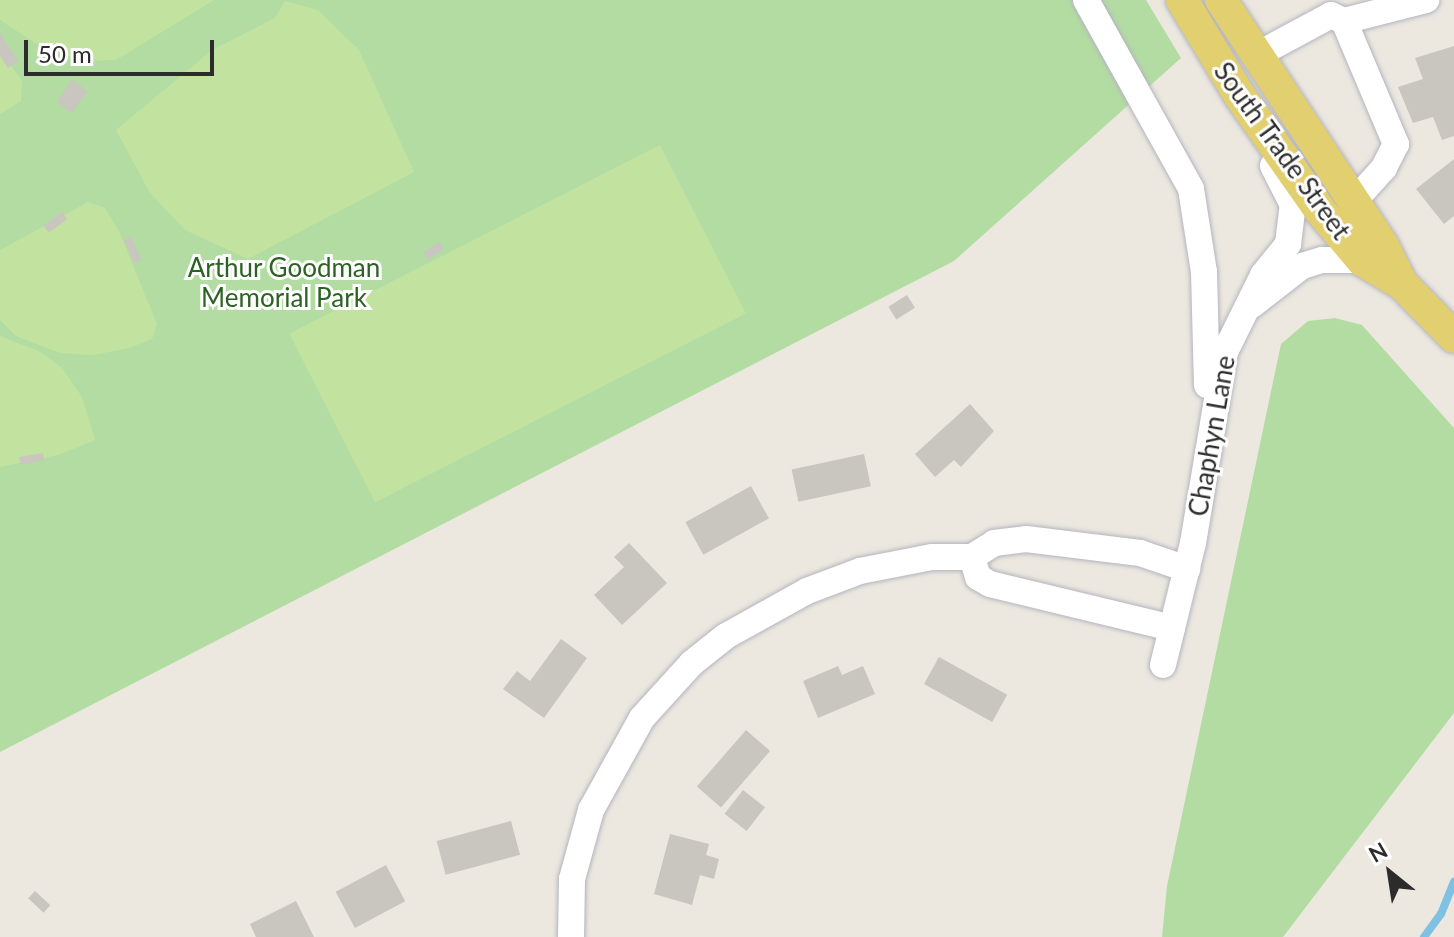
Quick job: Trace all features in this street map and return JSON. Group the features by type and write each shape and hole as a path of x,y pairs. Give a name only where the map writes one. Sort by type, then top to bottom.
{"main road":[{"name":"South Trade Street","path":"1182,0 1240,96 1319,209 1362,260 1402,284"},
{"name":"South Trade Street","path":"1221,0 1353,202 1402,284 1454,337"}],"street":[{"path":"1086,0 1191,189 1204,272 1209,452"},
{"path":"1255,56 1336,12 1426,0"},
{"path":"1336,12 1396,144 1384,168 1353,202"},
{"name":"Chaphyn Lane","path":"1163,665 1187,569 1223,361 1263,275 1288,244 1293,205 1285,182 1253,139 1240,96"},
{"name":"Chaphyn Lane","path":"1249,307 1302,266 1322,260 1362,260"},
{"path":"571,937 572,879 591,810 642,718 692,663 765,611 834,581 932,557 972,557 994,543 1026,539 1126,551 1187,569"},
{"path":"972,557 978,577 990,584 1172,628"}],"green space":[{"name":"Arthur Goodman Memorial Park","path":"0,0 1146,0 1181,58 954,261 0,752"},
{"path":"0,0 214,0 116,60 85,61 46,50 6,24 0,19"},
{"path":"285,1 318,10 359,50 414,172 248,259 185,230 150,193 116,130 212,50 275,18"},
{"path":"0,51 22,81 21,101 0,114"},
{"path":"660,145 746,313 375,502 289,334"},
{"path":"88,202 105,208 119,231 157,324 152,339 129,348 93,355 60,353 16,336 0,320 0,250"},
{"path":"1335,318 1362,325 1454,428 1454,713 1283,937 1162,937 1167,886 1281,344 1308,321"},
{"path":"0,336 41,352 62,368 82,397 95,440 58,455 0,467"}],"building":[{"path":"0,33 18,61 8,68 0,56"},
{"path":"1454,46 1454,136 1442,140 1433,117 1413,123 1398,87 1423,79 1415,58"},
{"path":"72,80 88,91 72,113 57,102"},
{"path":"1454,159 1454,216 1444,224 1416,189"},
{"path":"62,212 67,219 49,233 43,226"},
{"path":"131,236 141,260 134,263 124,239"},
{"path":"439,242 444,250 428,260 423,252"},
{"path":"907,295 915,308 896,319 888,307"},
{"path":"970,404 994,431 961,467 954,460 935,477 915,454"},
{"path":"43,453 44,460 21,465 19,457"},
{"path":"864,454 871,486 798,502 792,469"},
{"path":"751,486 769,518 703,555 685,522"},
{"path":"629,543 667,583 622,625 594,595 624,567 614,557"},
{"path":"561,639 587,658 544,718 503,689 517,671 530,681"},
{"path":"939,657 1007,695 992,722 924,684"},
{"path":"838,666 842,675 863,666 875,694 818,718 803,681"},
{"path":"746,730 770,751 721,808 697,787"},
{"path":"743,790 765,807 747,831 725,814"},
{"path":"511,821 520,855 446,875 437,841"},
{"path":"670,834 709,844 706,855 719,859 714,879 700,875 692,905 654,894"},
{"path":"386,865 405,901 355,928 336,892"},
{"path":"35,891 50,905 44,913 28,898"},
{"path":"296,901 314,937 256,937 250,924"}],"waterway":[{"path":"1424,937 1441,914 1454,882"}]}
